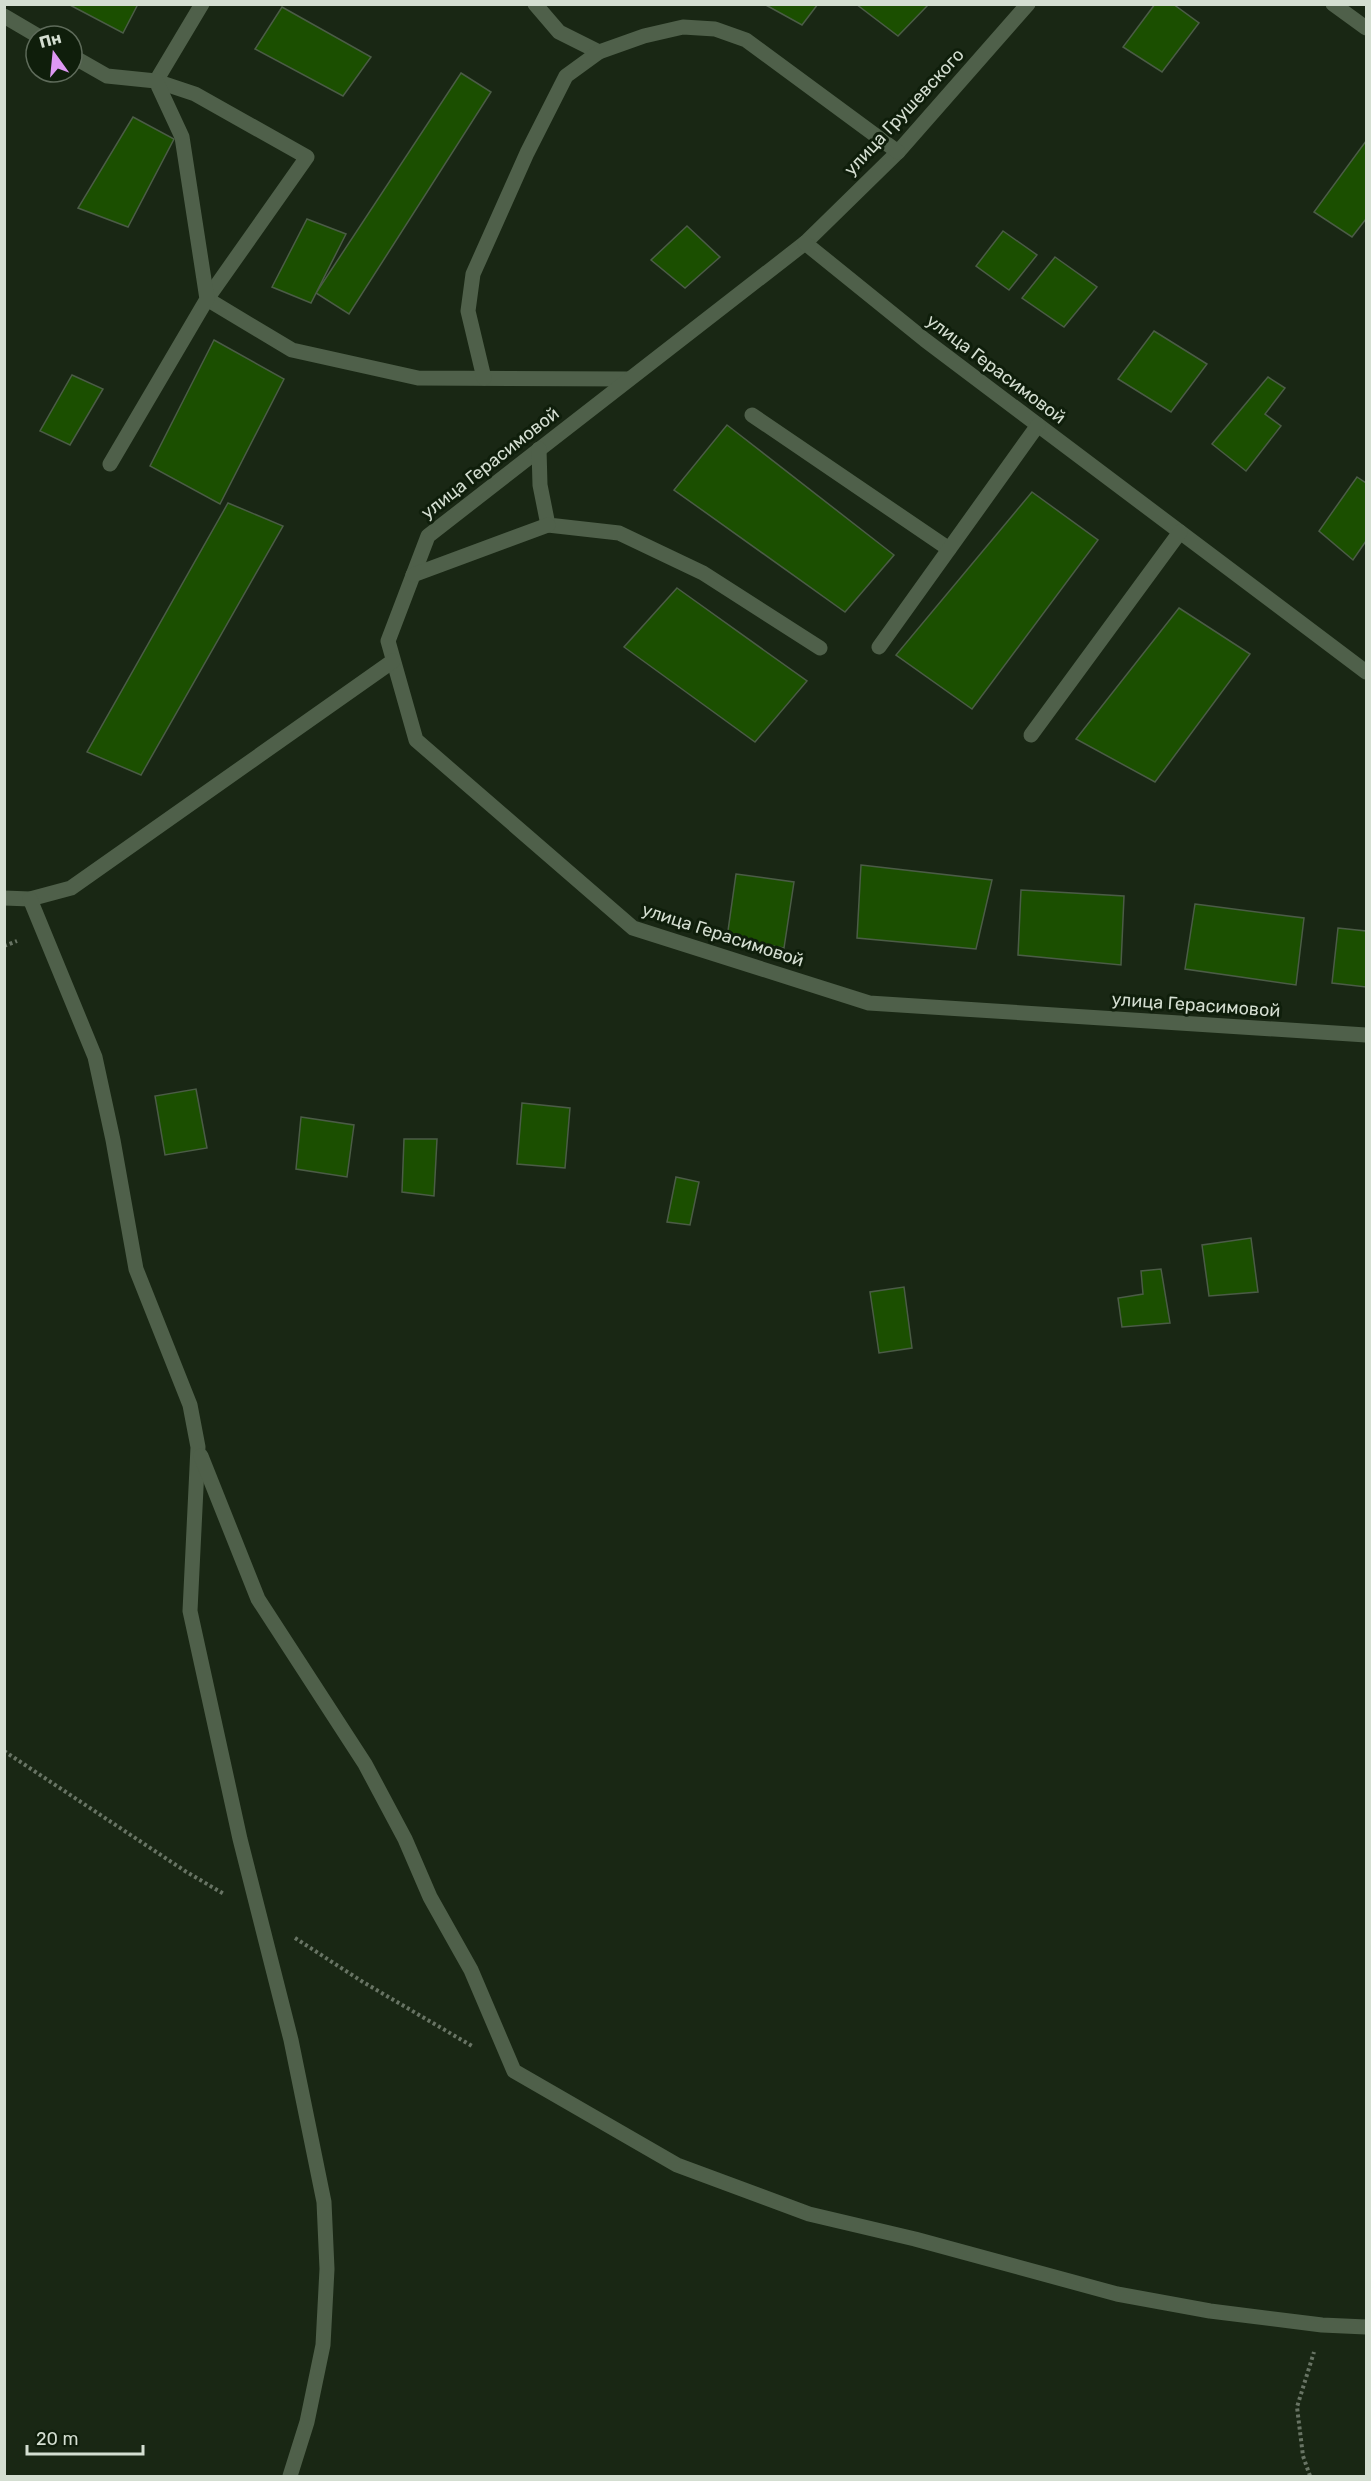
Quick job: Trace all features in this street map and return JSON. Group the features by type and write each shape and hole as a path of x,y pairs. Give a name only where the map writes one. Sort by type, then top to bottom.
{"street":[{"path":"156,81 202,4"},
{"path":"535,4 559,32 599,52"},
{"path":"1333,4 1366,28"},
{"name":"улица Грушевского","path":"805,243 898,152 1022,6"},
{"path":"4,16 24,28"},
{"path":"484,378 468,311 473,274 526,153 566,76 599,52 644,36 683,27 715,29 746,40 898,152"},
{"path":"84,63 108,76 156,81 195,94 307,157 207,298 110,464"},
{"path":"156,81 182,137 207,298 292,350 418,378 629,379"},
{"name":"улица Герасимовой","path":"1366,672 925,340 805,243 428,536 387,640 416,740 633,928 868,1003 1366,1035"},
{"path":"752,415 949,549"},
{"path":"879,647 1038,425"},
{"path":"539,450 540,485 548,525"},
{"path":"413,575 548,525 618,533 703,573 820,648"},
{"path":"1031,735 1180,532"},
{"path":"4,898 30,899 71,888 393,661"},
{"path":"30,899 95,1057 113,1140 136,1269 190,1405 198,1447 258,1599 380,1792 405,1839 430,1897 471,1970 514,2071 677,2164 809,2214 915,2239 1117,2295 1210,2311 1322,2325 1366,2327"},
{"path":"198,1447 190,1611 240,1839 291,2040 324,2202 327,2269 323,2345 307,2422 290,2476"}],"path":[{"path":"1310,2476 1303,2456 1298,2407 1322,2325"}],"building":[{"path":"68,4 138,4 123,33"},
{"path":"764,4 818,4 802,25"},
{"path":"856,4 929,4 898,36"},
{"path":"1155,4 1173,4 1199,23 1162,72 1123,47"},
{"path":"282,7 371,57 343,96 255,49"},
{"path":"461,73 491,92 349,314 316,293"},
{"path":"133,117 174,139 128,227 78,208"},
{"path":"1366,141 1366,219 1352,237 1314,212"},
{"path":"307,219 346,234 311,303 272,287"},
{"path":"687,226 720,257 685,288 651,260"},
{"path":"1003,231 1037,255 1009,290 976,266"},
{"path":"1055,257 1097,287 1064,327 1022,298"},
{"path":"1154,331 1207,364 1171,412 1118,379"},
{"path":"214,340 284,379 220,504 150,466"},
{"path":"72,375 103,389 70,445 40,431"},
{"path":"1268,377 1285,388 1265,414 1281,426 1246,471 1212,444"},
{"path":"727,425 894,555 845,612 674,490"},
{"path":"1357,477 1366,483 1366,541 1353,560 1319,531"},
{"path":"1032,492 1098,540 972,709 896,655"},
{"path":"228,503 283,526 141,775 87,752"},
{"path":"677,588 807,681 755,742 624,647"},
{"path":"1179,608 1250,654 1155,782 1076,739"},
{"path":"861,865 992,880 976,949 857,938"},
{"path":"736,874 794,882 784,948 727,938"},
{"path":"1021,890 1124,896 1121,965 1018,955"},
{"path":"1195,904 1304,918 1296,985 1185,969"},
{"path":"1338,928 1366,931 1366,987 1332,983"},
{"path":"196,1089 207,1148 165,1155 155,1096"},
{"path":"522,1103 570,1108 565,1168 517,1164"},
{"path":"301,1117 354,1125 347,1177 296,1169"},
{"path":"404,1139 437,1139 434,1196 402,1192"},
{"path":"676,1177 699,1182 690,1225 667,1222"},
{"path":"1251,1238 1258,1292 1209,1296 1202,1245"},
{"path":"1161,1269 1170,1323 1122,1327 1118,1298 1143,1294 1141,1271"},
{"path":"904,1287 912,1348 879,1353 870,1292"}]}
